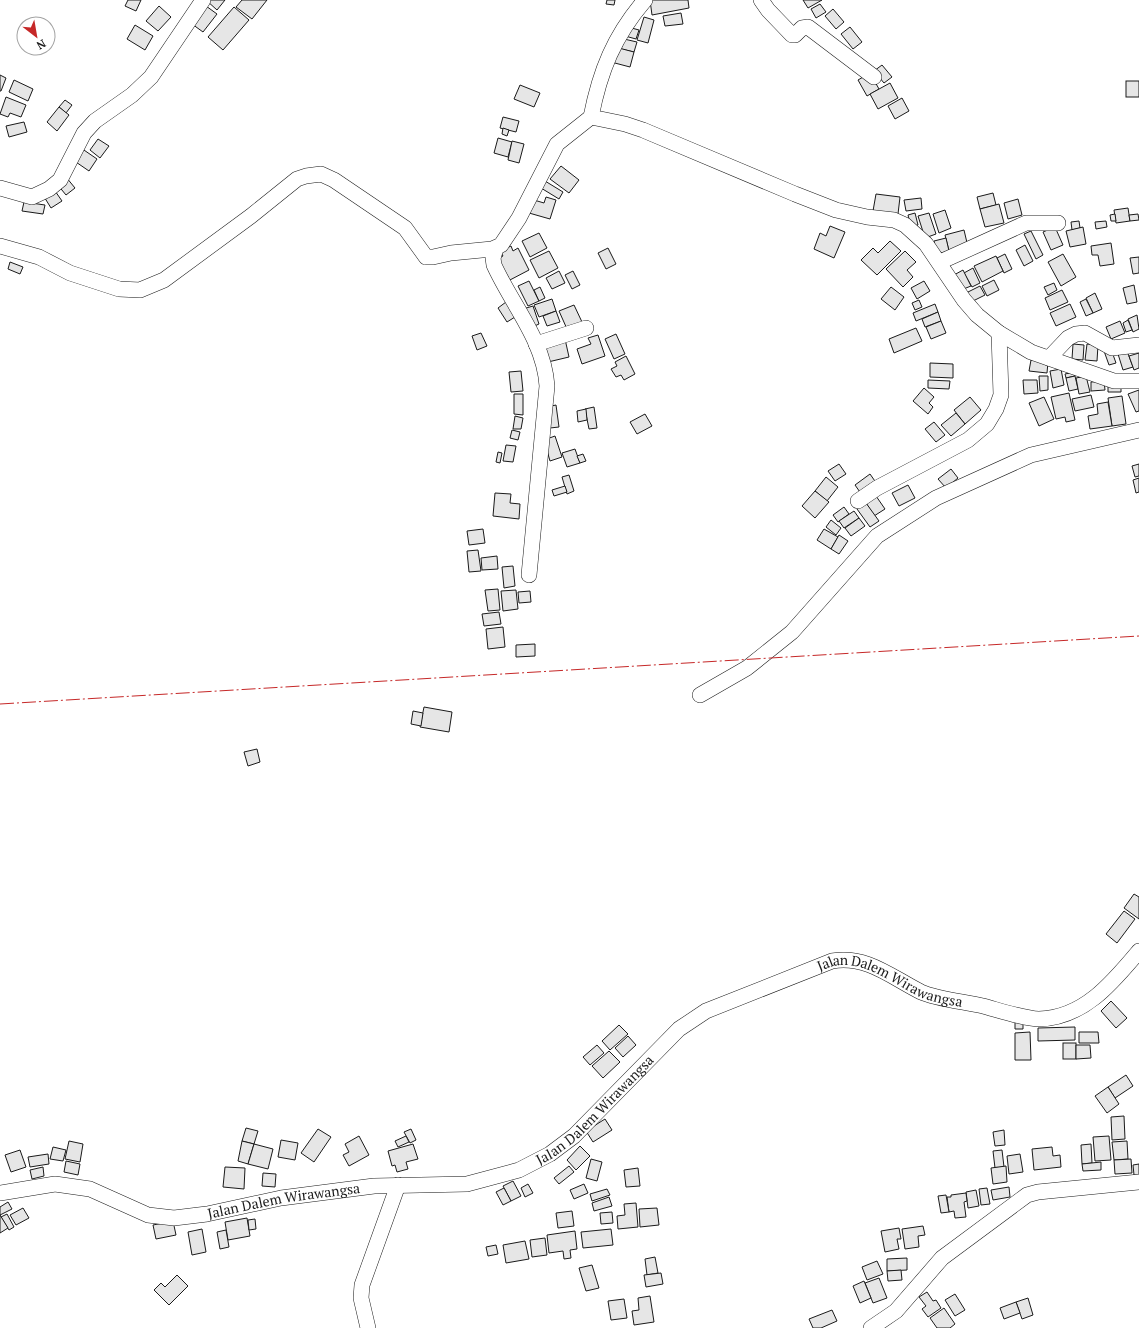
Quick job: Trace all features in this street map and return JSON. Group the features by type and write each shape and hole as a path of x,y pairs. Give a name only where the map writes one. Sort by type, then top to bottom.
{"street":[{"path":"0,188 32,197 49,189 60,180 84,133 95,121 132,95 151,77 203,0"},
{"path":"0,246 47,260 70,273 119,289 140,290 164,280 251,216 297,179 321,174 334,180 405,228 426,256 433,257 451,253 496,248 501,245 519,218 557,144 591,117 596,90 611,48 628,19 644,0"},
{"path":"761,0 768,10 792,34 795,34 802,28 808,27 874,77"},
{"path":"591,117 625,124 643,130 788,192 836,210 867,218 894,220 915,232 940,262 964,300 977,315 998,333 1031,352 1114,381 1139,381"},
{"path":"940,262 1026,223 1058,223"},
{"path":"496,248 494,254 494,265 536,344 544,366 547,386 529,575"},
{"path":"536,344 586,328"},
{"path":"858,501 877,488 968,440 987,424 996,409 1001,395 998,333"},
{"path":"1048,358 1068,338 1076,334 1085,334 1112,348 1139,345"},
{"path":"700,695 747,668 792,632 878,536 936,498 1031,454 1139,430"},
{"name":"Jalan Dalem Wirawangsa","path":"0,1193 55,1184 90,1189 148,1215 174,1218 207,1214 281,1198 374,1186 467,1184 519,1170 550,1154 574,1136 679,1029 701,1015 753,991 832,961 845,959 858,960 891,975 922,993 1039,1019 1065,1015 1088,1004 1106,988 1139,951"},
{"path":"871,1328 896,1311 942,1258 1027,1195 1038,1192 1139,1182"},
{"path":"368,1328 361,1298 362,1285 398,1185"}],"building":[{"path":"128,0 141,0 136,11 125,6"},
{"path":"206,0 225,0 217,10"},
{"path":"242,0 267,0 252,19 236,7"},
{"path":"607,0 615,0 614,5 606,4"},
{"path":"650,0 688,0 689,8 652,15"},
{"path":"803,0 822,0 808,8"},
{"path":"820,4 826,12 816,18 811,9"},
{"path":"159,6 171,17 158,31 146,21"},
{"path":"206,6 217,14 203,32 192,24"},
{"path":"234,7 249,20 223,50 208,37"},
{"path":"833,9 844,22 836,29 825,16"},
{"path":"681,13 683,24 665,26 663,16"},
{"path":"644,17 654,20 648,43 637,40"},
{"path":"135,25 153,36 145,50 127,39"},
{"path":"628,27 639,30 636,39 625,36"},
{"path":"850,27 862,42 853,49 841,34"},
{"path":"624,39 637,42 634,52 621,49"},
{"path":"615,47 634,52 630,67 611,62"},
{"path":"882,65 892,77 884,83 874,71"},
{"path":"870,73 879,89 867,96 858,80"},
{"path":"0,75 6,78 1,91 0,91"},
{"path":"14,80 33,89 28,101 9,92"},
{"path":"1126,81 1139,81 1139,97 1126,97"},
{"path":"890,83 898,98 878,109 870,94"},
{"path":"520,85 540,93 534,107 514,99"},
{"path":"6,97 26,105 21,117 10,113 8,117 0,114"},
{"path":"902,98 909,111 895,119 888,106"},
{"path":"65,100 72,105 66,113 59,107"},
{"path":"59,107 69,115 57,131 47,122"},
{"path":"503,117 519,121 516,132 500,128"},
{"path":"24,122 27,132 9,137 6,126"},
{"path":"503,128 509,130 507,136 502,134"},
{"path":"498,138 512,142 508,157 494,153"},
{"path":"98,139 109,146 100,158 90,150"},
{"path":"512,141 524,144 519,163 508,160"},
{"path":"81,148 97,159 89,171 73,160"},
{"path":"561,166 579,180 569,193 550,179"},
{"path":"66,177 75,188 66,195 57,184"},
{"path":"545,181 563,192 559,199 541,188"},
{"path":"53,188 62,201 51,208 43,195"},
{"path":"993,193 996,205 980,209 977,197"},
{"path":"876,194 900,197 898,214 873,211"},
{"path":"546,197 556,200 550,219 529,213 534,200 544,203"},
{"path":"921,198 922,209 906,211 904,200"},
{"path":"1018,199 1022,215 1008,219 1004,203"},
{"path":"24,202 45,205 43,214 22,211"},
{"path":"999,204 1004,223 985,227 980,209"},
{"path":"1128,208 1130,221 1116,223 1114,210"},
{"path":"945,210 951,228 939,233 933,214"},
{"path":"915,213 918,225 911,227 908,215"},
{"path":"929,213 936,234 925,238 918,216"},
{"path":"1115,214 1116,221 1111,221 1110,215"},
{"path":"1138,214 1139,220 1130,221 1129,215"},
{"path":"1079,221 1080,228 1072,230 1071,222"},
{"path":"1106,221 1107,227 1096,229 1095,222"},
{"path":"830,226 845,232 834,258 814,249 820,233 826,236"},
{"path":"1055,227 1063,245 1051,250 1043,232"},
{"path":"1083,227 1086,244 1070,247 1066,231"},
{"path":"964,230 968,247 949,251 945,235"},
{"path":"1031,231 1043,255 1036,259 1024,234"},
{"path":"539,233 547,248 530,257 522,241"},
{"path":"946,238 949,251 937,254 934,241"},
{"path":"890,241 901,251 877,275 861,260 873,248 878,253"},
{"path":"1111,243 1114,264 1100,266 1098,255 1092,255 1091,246"},
{"path":"1025,245 1033,261 1024,266 1016,250"},
{"path":"511,246 513,251 518,248 529,270 508,281 497,259 503,256 500,251"},
{"path":"608,248 616,264 606,269 598,253"},
{"path":"549,251 558,268 539,278 530,260"},
{"path":"905,251 916,262 907,270 913,277 903,287 886,269"},
{"path":"1005,254 1012,269 1004,273 997,258"},
{"path":"1063,254 1076,277 1061,286 1048,262"},
{"path":"996,256 1003,271 982,282 974,266"},
{"path":"1139,257 1139,273 1133,274 1130,258"},
{"path":"10,262 23,267 20,274 8,269"},
{"path":"973,268 980,283 972,287 964,273"},
{"path":"963,270 971,286 961,290 954,275"},
{"path":"559,271 565,283 552,289 546,278"},
{"path":"573,271 580,285 572,289 565,275"},
{"path":"994,280 999,290 987,296 982,286"},
{"path":"529,281 539,301 528,306 518,286"},
{"path":"924,281 930,291 917,299 911,288"},
{"path":"1054,283 1057,290 1048,295 1044,287"},
{"path":"1134,285 1137,302 1127,304 1123,288"},
{"path":"980,286 985,295 969,303 964,294"},
{"path":"540,287 545,298 539,301 534,290"},
{"path":"891,287 904,297 895,310 881,299"},
{"path":"1062,290 1068,302 1050,310 1045,298"},
{"path":"1095,293 1102,309 1093,313 1086,298"},
{"path":"552,299 556,311 539,317 534,305"},
{"path":"1086,299 1093,313 1086,316 1080,302"},
{"path":"919,300 922,307 915,310 912,303"},
{"path":"506,302 515,317 507,322 498,308"},
{"path":"935,304 938,312 916,321 913,313"},
{"path":"1070,304 1076,317 1056,326 1050,313"},
{"path":"574,305 582,322 567,329 559,311"},
{"path":"533,306 539,324 530,328 523,309"},
{"path":"556,311 560,322 547,326 543,316"},
{"path":"938,312 941,321 925,327 922,319"},
{"path":"1137,315 1139,329 1133,332 1128,319"},
{"path":"1128,320 1132,330 1126,332 1123,323"},
{"path":"941,321 946,333 931,339 926,327"},
{"path":"1120,321 1125,333 1111,339 1106,327"},
{"path":"916,328 922,341 894,353 889,339"},
{"path":"481,333 487,346 477,350 472,336"},
{"path":"616,334 625,354 614,359 605,339"},
{"path":"598,335 605,356 582,364 577,349 591,344 588,338"},
{"path":"565,339 569,357 548,362 544,343"},
{"path":"1073,344 1084,345 1083,360 1072,359"},
{"path":"1087,344 1098,345 1097,361 1085,360"},
{"path":"1111,349 1116,363 1109,365 1104,351"},
{"path":"1127,351 1133,367 1123,370 1118,354"},
{"path":"1139,353 1139,368 1134,370 1129,356"},
{"path":"626,356 635,374 624,380 621,375 616,377 611,369 617,366 615,362"},
{"path":"1031,360 1048,362 1047,373 1029,371"},
{"path":"930,363 953,364 953,378 930,377"},
{"path":"1061,369 1064,385 1053,388 1050,371"},
{"path":"521,371 523,391 511,392 509,372"},
{"path":"1074,372 1075,376 1066,378 1065,374"},
{"path":"1039,376 1048,376 1048,390 1040,391"},
{"path":"1075,376 1078,389 1069,391 1066,378"},
{"path":"1086,376 1090,392 1079,394 1076,378"},
{"path":"928,380 950,381 949,389 928,388"},
{"path":"1023,380 1037,380 1038,393 1024,394"},
{"path":"1104,381 1105,390 1091,391 1091,382"},
{"path":"1121,383 1121,392 1108,392 1108,384"},
{"path":"924,388 934,397 929,403 933,407 928,414 913,401"},
{"path":"1139,390 1139,411 1136,412 1128,394"},
{"path":"1069,393 1075,420 1066,422 1065,417 1056,419 1051,397"},
{"path":"514,394 523,394 523,415 514,414"},
{"path":"1091,395 1094,407 1075,411 1072,399"},
{"path":"1122,396 1126,424 1112,426 1108,398"},
{"path":"970,397 981,410 965,424 954,410"},
{"path":"1044,397 1054,419 1039,426 1029,403"},
{"path":"1108,402 1112,426 1090,429 1088,416 1098,414 1097,404"},
{"path":"556,405 559,427 550,428 547,407"},
{"path":"594,407 597,428 589,429 585,409"},
{"path":"586,409 587,420 578,422 577,411"},
{"path":"956,413 965,424 951,436 941,425"},
{"path":"645,414 652,426 637,434 630,422"},
{"path":"515,416 523,418 521,429 513,429"},
{"path":"934,422 945,435 936,442 925,429"},
{"path":"512,430 520,432 518,440 510,438"},
{"path":"555,436 562,457 550,461 544,440"},
{"path":"506,445 516,446 513,462 503,461"},
{"path":"575,449 580,463 567,467 562,453"},
{"path":"498,452 502,453 500,463 496,462"},
{"path":"583,454 586,461 580,463 577,456"},
{"path":"839,464 846,474 835,481 828,471"},
{"path":"1139,464 1139,476 1135,477 1132,466"},
{"path":"951,469 958,478 946,488 938,479"},
{"path":"870,474 877,484 862,495 855,485"},
{"path":"569,475 574,491 567,494 562,477"},
{"path":"826,477 838,487 827,501 815,491"},
{"path":"1139,478 1139,492 1136,493 1133,480"},
{"path":"908,485 915,498 899,506 892,493"},
{"path":"565,486 567,492 554,496 552,490"},
{"path":"815,491 829,502 815,518 802,506"},
{"path":"495,493 511,494 510,503 520,504 519,519 493,516"},
{"path":"876,496 885,509 874,516 866,503"},
{"path":"866,503 879,521 870,527 857,509"},
{"path":"844,507 849,514 838,522 833,515"},
{"path":"854,511 859,518 844,528 839,521"},
{"path":"859,518 865,526 851,536 845,528"},
{"path":"831,520 841,528 836,535 826,527"},
{"path":"483,529 485,543 469,545 467,531"},
{"path":"824,529 838,537 831,549 817,540"},
{"path":"839,535 848,541 839,554 831,549"},
{"path":"478,550 481,571 469,572 467,551"},
{"path":"497,556 498,569 482,570 481,558"},
{"path":"513,566 515,586 504,588 502,567"},
{"path":"498,589 500,610 488,611 485,590"},
{"path":"516,590 518,609 503,611 501,591"},
{"path":"530,591 531,602 519,603 518,592"},
{"path":"499,612 501,624 484,626 482,614"},
{"path":"503,627 505,647 488,649 486,629"},
{"path":"535,644 535,656 516,657 516,645"},
{"path":"424,707 452,712 449,732 420,727"},
{"path":"413,711 423,713 421,726 411,724"},
{"path":"257,749 260,762 248,766 244,752"},
{"path":"1134,894 1139,897 1139,919 1124,908"},
{"path":"1124,911 1135,919 1117,943 1106,934"},
{"path":"1111,1001 1127,1018 1116,1028 1101,1011"},
{"path":"1023,1021 1023,1029 1015,1029 1015,1022"},
{"path":"619,1025 628,1034 610,1050 602,1041"},
{"path":"1075,1027 1075,1040 1038,1041 1038,1028"},
{"path":"1030,1032 1031,1060 1015,1060 1015,1033"},
{"path":"1079,1032 1098,1032 1099,1043 1079,1043"},
{"path":"628,1036 636,1045 623,1057 615,1048"},
{"path":"1063,1043 1076,1043 1076,1059 1063,1059"},
{"path":"597,1045 604,1053 590,1065 583,1057"},
{"path":"1076,1045 1090,1045 1091,1058 1076,1059"},
{"path":"609,1051 620,1062 603,1078 592,1066"},
{"path":"1126,1075 1133,1086 1115,1098 1108,1087"},
{"path":"1108,1087 1119,1104 1107,1113 1095,1096"},
{"path":"1124,1116 1125,1139 1112,1140 1111,1117"},
{"path":"605,1119 612,1130 593,1142 586,1131"},
{"path":"246,1128 258,1131 254,1144 242,1141"},
{"path":"318,1129 331,1137 314,1162 301,1153"},
{"path":"411,1129 416,1140 410,1143 404,1132"},
{"path":"1004,1130 1005,1145 995,1146 993,1132"},
{"path":"359,1136 369,1155 349,1166 343,1155 349,1152 345,1144"},
{"path":"406,1136 409,1142 398,1147 395,1141"},
{"path":"1109,1136 1111,1160 1095,1161 1093,1137"},
{"path":"281,1140 298,1143 295,1160 278,1157"},
{"path":"69,1141 83,1144 80,1162 65,1159"},
{"path":"242,1141 254,1144 248,1164 238,1161"},
{"path":"1127,1141 1128,1159 1114,1160 1112,1142"},
{"path":"254,1144 273,1149 268,1169 248,1164"},
{"path":"413,1144 418,1159 406,1162 408,1169 397,1172 395,1165 392,1166 388,1151"},
{"path":"1091,1144 1092,1163 1082,1164 1081,1145"},
{"path":"580,1146 590,1156 576,1170 567,1160"},
{"path":"53,1147 66,1150 63,1161 50,1159"},
{"path":"1052,1147 1053,1156 1060,1155 1061,1167 1034,1170 1032,1149"},
{"path":"20,1150 26,1167 11,1172 5,1155"},
{"path":"1002,1150 1004,1167 995,1168 993,1151"},
{"path":"48,1154 49,1164 30,1167 28,1157"},
{"path":"1020,1154 1023,1172 1009,1174 1007,1156"},
{"path":"591,1159 602,1162 597,1181 586,1178"},
{"path":"1131,1159 1132,1173 1115,1174 1114,1160"},
{"path":"66,1161 80,1164 78,1175 64,1172"},
{"path":"1101,1162 1101,1170 1083,1171 1082,1164"},
{"path":"1139,1164 1139,1175 1134,1175 1133,1165"},
{"path":"569,1166 574,1172 559,1184 554,1178"},
{"path":"1006,1166 1007,1182 993,1184 991,1168"},
{"path":"43,1167 44,1176 32,1179 30,1170"},
{"path":"225,1167 245,1168 244,1189 223,1187"},
{"path":"638,1168 640,1186 626,1187 624,1170"},
{"path":"263,1173 276,1174 275,1187 262,1186"},
{"path":"513,1181 521,1196 511,1201 503,1186"},
{"path":"528,1184 533,1193 525,1197 521,1188"},
{"path":"584,1184 588,1193 574,1199 570,1190"},
{"path":"1009,1187 1010,1197 993,1200 991,1190"},
{"path":"504,1188 511,1201 503,1205 496,1192"},
{"path":"987,1188 990,1204 981,1205 979,1189"},
{"path":"607,1189 610,1195 592,1201 590,1194"},
{"path":"976,1190 979,1206 968,1208 966,1192"},
{"path":"966,1193 967,1201 964,1202 966,1217 955,1218 954,1211 949,1212 947,1197"},
{"path":"946,1195 949,1212 941,1213 938,1196"},
{"path":"609,1197 612,1206 594,1211 592,1203"},
{"path":"8,1202 12,1209 0,1215 0,1207"},
{"path":"636,1203 638,1227 618,1229 617,1216 625,1215 624,1204"},
{"path":"23,1208 29,1218 16,1225 10,1215"},
{"path":"657,1208 659,1225 640,1227 639,1209"},
{"path":"572,1211 574,1226 558,1228 556,1213"},
{"path":"612,1212 613,1223 601,1224 600,1213"},
{"path":"7,1214 14,1227 9,1230 1,1217"},
{"path":"0,1215 8,1228 0,1233"},
{"path":"247,1218 250,1236 228,1240 225,1222"},
{"path":"255,1219 256,1229 249,1230 248,1220"},
{"path":"173,1221 176,1235 156,1239 153,1225"},
{"path":"923,1226 925,1235 918,1236 919,1247 905,1249 902,1229"},
{"path":"899,1228 901,1239 897,1239 899,1249 885,1252 881,1231"},
{"path":"202,1229 206,1252 192,1255 188,1232"},
{"path":"611,1229 613,1245 583,1248 581,1232"},
{"path":"226,1230 229,1247 220,1249 217,1232"},
{"path":"575,1231 577,1249 570,1250 571,1258 564,1259 563,1251 549,1253 547,1235"},
{"path":"545,1238 547,1255 532,1257 530,1240"},
{"path":"525,1241 529,1259 506,1263 503,1245"},
{"path":"496,1245 498,1254 488,1256 486,1247"},
{"path":"655,1257 658,1273 647,1275 645,1259"},
{"path":"907,1258 907,1270 887,1271 887,1259"},
{"path":"877,1261 883,1274 867,1280 862,1267"},
{"path":"592,1265 599,1288 586,1291 579,1268"},
{"path":"901,1270 902,1280 888,1281 887,1271"},
{"path":"661,1273 663,1284 646,1287 644,1275"},
{"path":"177,1275 188,1286 169,1305 154,1290 161,1283 165,1287"},
{"path":"879,1278 887,1298 873,1303 865,1283"},
{"path":"864,1281 871,1298 860,1303 853,1286"},
{"path":"927,1292 933,1301 936,1300 941,1308 928,1317 922,1309 926,1306 919,1297"},
{"path":"955,1294 965,1310 955,1316 945,1300"},
{"path":"650,1296 654,1322 634,1325 632,1311 639,1310 638,1298"},
{"path":"1028,1298 1033,1315 1022,1319 1016,1302"},
{"path":"624,1299 627,1318 611,1320 608,1301"},
{"path":"1016,1302 1020,1313 1004,1319 1000,1308"},
{"path":"944,1308 955,1324 950,1328 937,1328 930,1318"},
{"path":"832,1310 837,1321 821,1328 813,1328 809,1319"}],"power":[{"path":"0,704 1139,636"}]}
